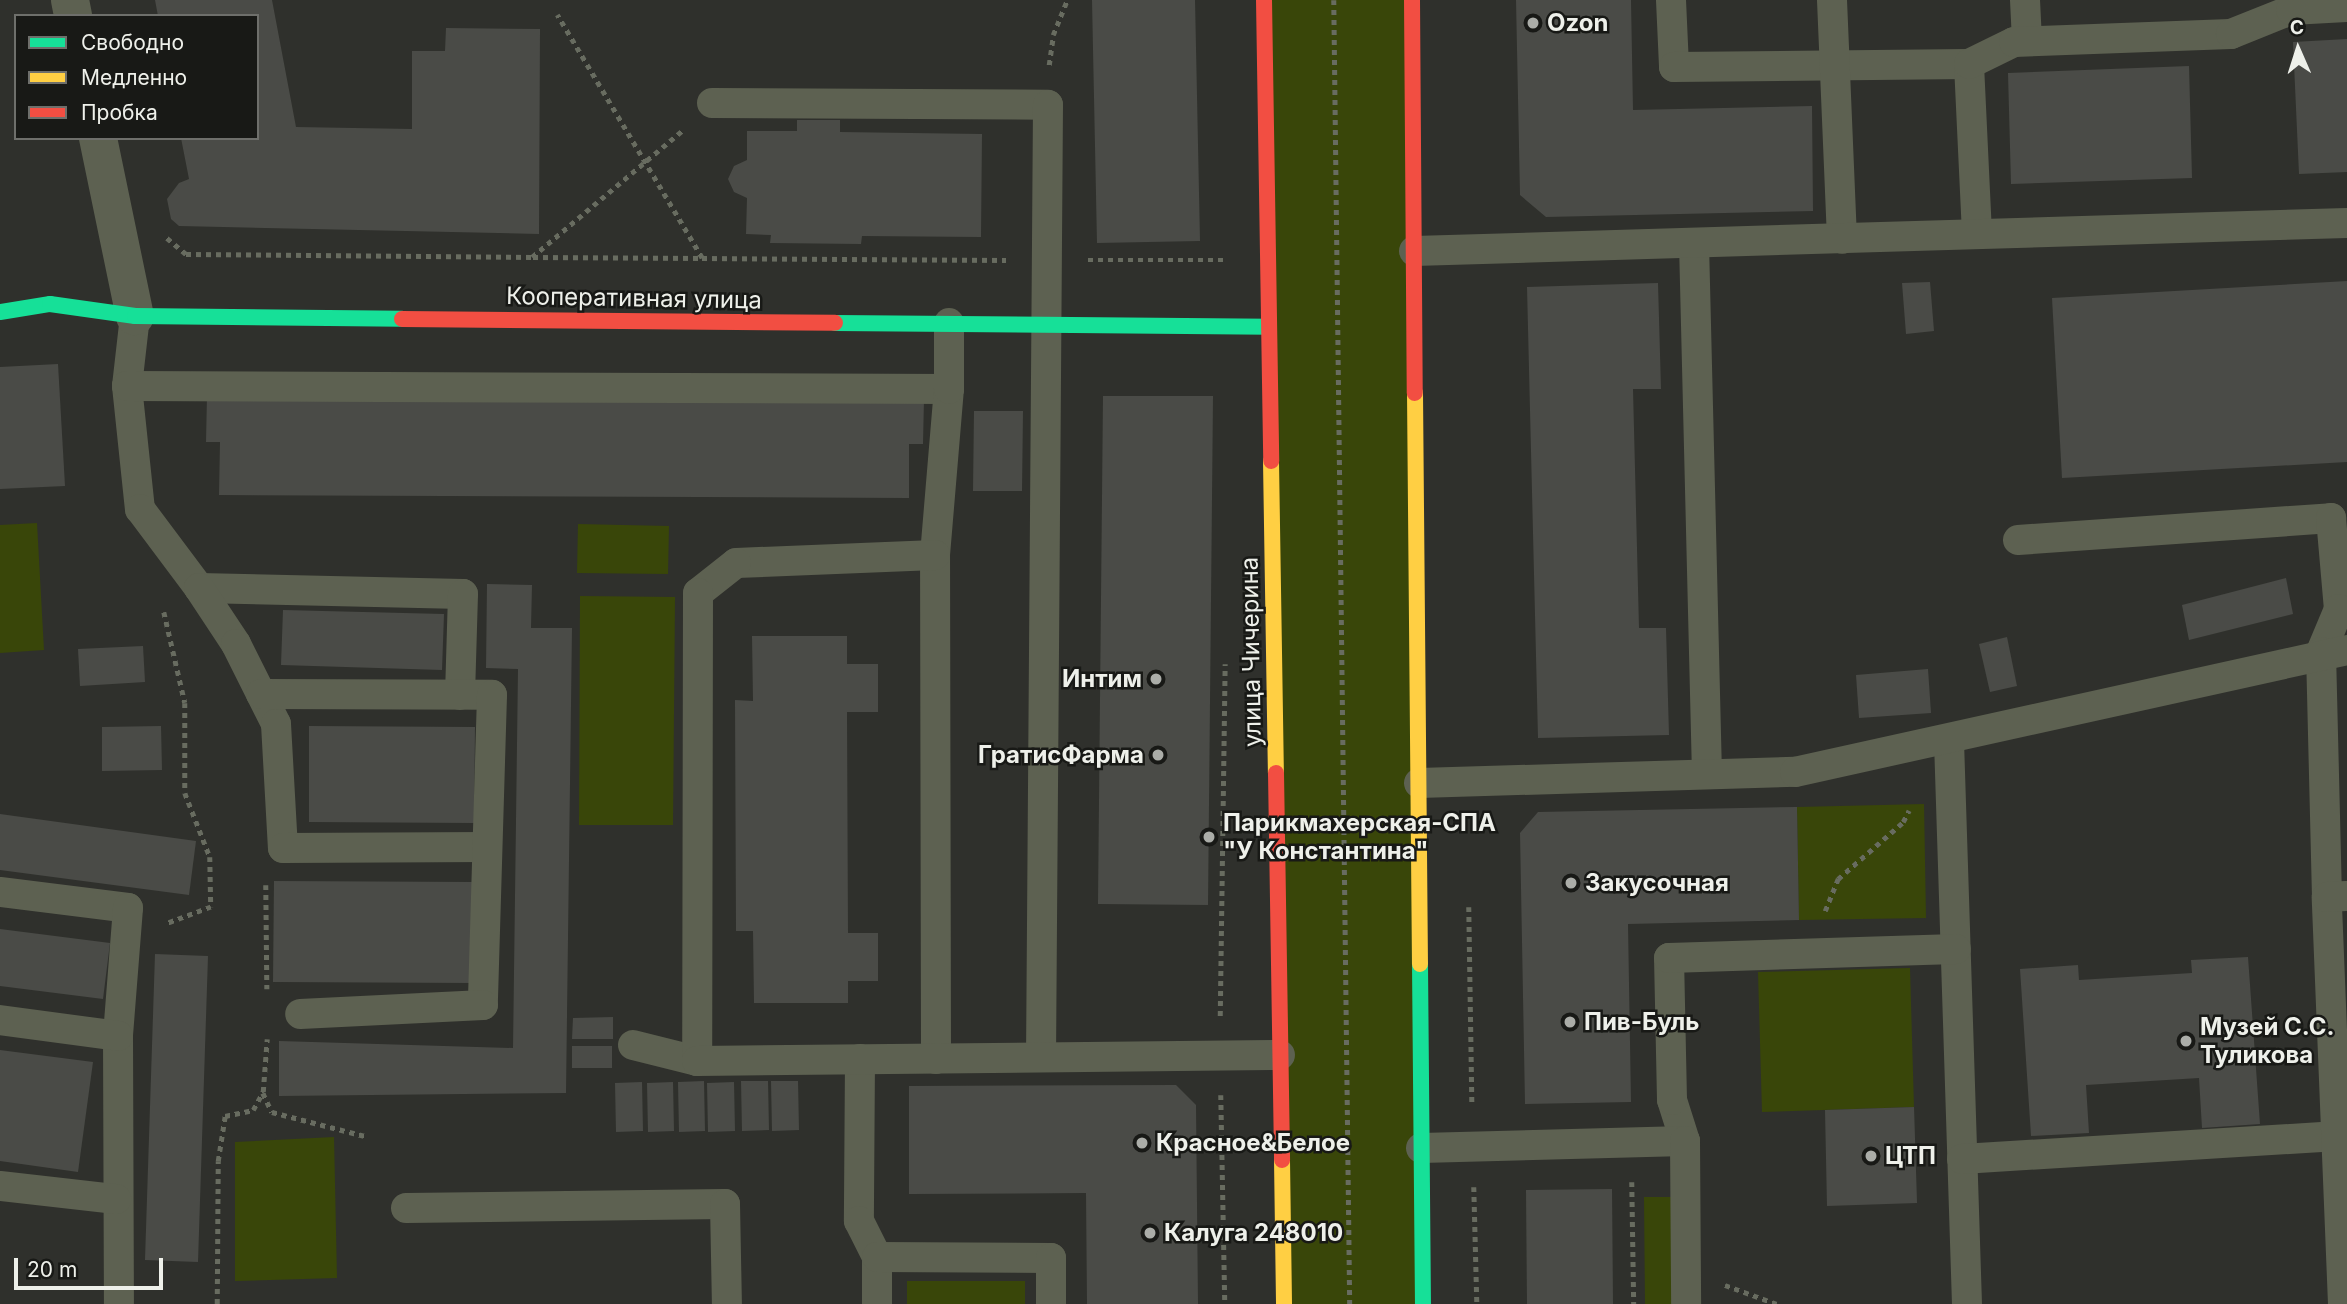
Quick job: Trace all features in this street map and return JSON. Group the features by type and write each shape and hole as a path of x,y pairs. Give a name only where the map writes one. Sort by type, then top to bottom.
{"street":[{"name":"улица Чичерина","path":"1264,0 1284,1304"},
{"path":"1412,0 1423,1304"},
{"path":"99,140 135,316"},
{"name":"Кооперативная улица","path":"0,312 50,304 135,316 1269,327"}],"lane":[{"path":"1671,0 1674,67 1969,64 2014,41 2231,34 2291,10 2347,7"},
{"path":"1832,0 1842,239"},
{"path":"2025,0 2026,41"},
{"path":"1969,64 1977,234"},
{"path":"712,103 1048,105 1041,1057"},
{"path":"1414,251 2347,223"},
{"path":"1694,243 1707,774"},
{"path":"135,316 127,386 140,509 199,588 236,644 276,724 283,848 487,847"},
{"path":"936,1059 935,555 949,389 949,323"},
{"path":"127,386 949,389"},
{"path":"2018,540 2331,518 2339,609 2334,651 2336,1136 2343,1304"},
{"path":"697,1061 698,593 736,564 935,555"},
{"path":"199,588 463,593 460,695"},
{"path":"1419,783 1796,772 1950,755 2334,651"},
{"path":"261,694 492,695 483,1005 300,1014"},
{"path":"1950,755 1966,1304"},
{"path":"0,892 128,908 118,1036 116,1199 119,1304"},
{"path":"1686,1293 1685,1141 1672,1100 1669,958 1956,949"},
{"path":"0,1020 118,1036"},
{"path":"633,1045 697,1061 1280,1055"},
{"path":"860,1059 859,1221 877,1257 877,1304"},
{"path":"1962,1159 2336,1136"},
{"path":"1421,1148 1685,1141"},
{"path":"0,1186 116,1199"},
{"path":"406,1208 725,1204 727,1304"},
{"path":"877,1257 1051,1258 1051,1304"}],"path":[{"path":"1048,105 1053,35 1067,0"},
{"path":"1334,0 1350,1304"},
{"path":"557,15 702,258"},
{"path":"533,257 647,163 712,103"},
{"path":"162,224 165,236 186,254 1229,260"},
{"path":"126,928 144,932 211,907 211,858 185,793 184,703 161,600"},
{"path":"1800,954 1822,920 1838,879 1903,822 1912,804 1950,755"},
{"path":"267,1001 267,870 283,848"},
{"path":"217,1304 218,1161 225,1116 253,1110 263,1092 267,1025"},
{"path":"263,1092 272,1112 365,1136"},
{"path":"1632,1142 1634,1304"},
{"path":"1686,1293 1719,1282 1777,1304"}],"green space":[{"path":"1261,0 1412,0 1423,1304 1277,1304"},
{"path":"37,523 44,650 0,653 0,525"},
{"path":"578,524 669,526 668,574 577,573"},
{"path":"580,596 675,597 673,825 579,825"},
{"path":"1924,804 1926,918 1799,920 1797,807"},
{"path":"1910,968 1914,1107 1762,1112 1758,972"},
{"path":"334,1137 337,1278 235,1281 235,1142"},
{"path":"1644,1197 1674,1197 1674,1304 1645,1304"},
{"path":"907,1281 1025,1281 1025,1304 907,1304"}],"building":[{"path":"155,0 272,0 296,127 412,129 412,51 445,51 446,28 540,29 539,234 179,226 171,219 167,199 179,183 189,179 181,140 259,140 259,14 158,14"},
{"path":"1092,0 1195,0 1200,241 1097,243"},
{"path":"1516,0 1631,0 1633,110 1812,106 1813,211 1546,217 1520,195"},
{"path":"2347,39 2347,172 2299,174 2293,42"},
{"path":"2189,66 2192,178 2011,184 2008,73"},
{"path":"797,120 840,120 840,132 982,134 981,237 862,236 861,244 770,243 771,235 746,234 747,198 734,192 728,179 734,166 747,160 747,131 797,131"},
{"path":"2347,281 2347,462 2062,478 2052,298"},
{"path":"1930,282 1934,331 1906,334 1902,283"},
{"path":"1658,283 1661,389 1633,389 1639,628 1666,628 1669,735 1538,738 1527,287"},
{"path":"58,364 65,486 0,489 0,367"},
{"path":"207,395 924,399 923,444 909,444 909,498 219,495 220,442 206,442"},
{"path":"1103,396 1213,396 1208,905 1098,904"},
{"path":"974,411 1023,411 1022,491 973,491"},
{"path":"2286,578 2293,614 2189,640 2182,605"},
{"path":"487,584 532,585 531,628 572,628 566,1093 279,1096 279,1041 513,1048 518,669 486,668"},
{"path":"283,610 444,614 442,670 281,665"},
{"path":"752,636 847,636 847,664 878,664 878,712 847,712 848,933 878,933 878,981 848,981 848,1003 754,1003 753,931 736,931 735,700 753,701"},
{"path":"2007,637 2017,686 1990,692 1979,644"},
{"path":"143,646 145,682 80,686 78,649"},
{"path":"1928,669 1931,713 1859,718 1856,675"},
{"path":"161,726 162,770 102,771 102,727"},
{"path":"309,726 475,727 474,823 309,822"},
{"path":"1797,807 1799,920 1628,924 1631,1102 1525,1104 1520,833 1538,812"},
{"path":"0,814 196,841 189,895 0,870"},
{"path":"274,881 474,882 473,983 273,982"},
{"path":"0,929 110,943 103,999 0,986"},
{"path":"155,954 208,956 198,1262 145,1260"},
{"path":"2248,957 2260,1124 2202,1128 2199,1078 2086,1085 2089,1133 2031,1136 2020,969 2078,965 2079,980 2192,973 2191,960"},
{"path":"613,1017 613,1039 572,1039 573,1018"},
{"path":"572,1046 612,1046 612,1068 572,1068"},
{"path":"0,1050 93,1062 78,1172 0,1161"},
{"path":"704,1081 705,1131 679,1132 678,1082"},
{"path":"741,1081 768,1081 769,1130 742,1131"},
{"path":"771,1081 798,1081 799,1130 772,1131"},
{"path":"642,1082 643,1131 616,1132 615,1083"},
{"path":"673,1082 674,1131 648,1132 647,1083"},
{"path":"734,1082 735,1131 708,1132 707,1083"},
{"path":"1176,1085 1196,1105 1198,1304 1087,1304 1086,1193 909,1194 909,1086"},
{"name":"ЦТП","path":"1914,1107 1917,1203 1827,1206 1825,1110"},
{"path":"1612,1189 1613,1304 1527,1304 1526,1190"}],"traffic: fast":[{"path":"0,312 50,304 135,316 402,319"},
{"path":"835,323 1269,327"},
{"path":"1420,964 1423,1304"}],"traffic: slow":[{"path":"1415,393 1420,964"},
{"path":"1271,461 1276,773"},
{"path":"1282,1160 1284,1304"}],"traffic: jam":[{"path":"1264,0 1271,461"},
{"path":"1412,0 1415,393"},
{"path":"402,319 835,323"},
{"path":"1276,773 1282,1160"}],"place":[{"name":"Ozon","path":"1533,23"},
{"name":"Интим","path":"1156,679"},
{"name":"ГратисФарма","path":"1158,755"},
{"name":"Парикмахерская-СПА \"У Константина\"","path":"1209,837"},
{"name":"Закусочная","path":"1571,883"},
{"name":"Пив-Буль","path":"1570,1022"},
{"name":"Музей С.С. Туликова","path":"2186,1041"},
{"name":"Красное&Белое","path":"1142,1143"},
{"name":"ЦТП","path":"1871,1156"},
{"name":"Калуга 248010","path":"1150,1233"}]}
